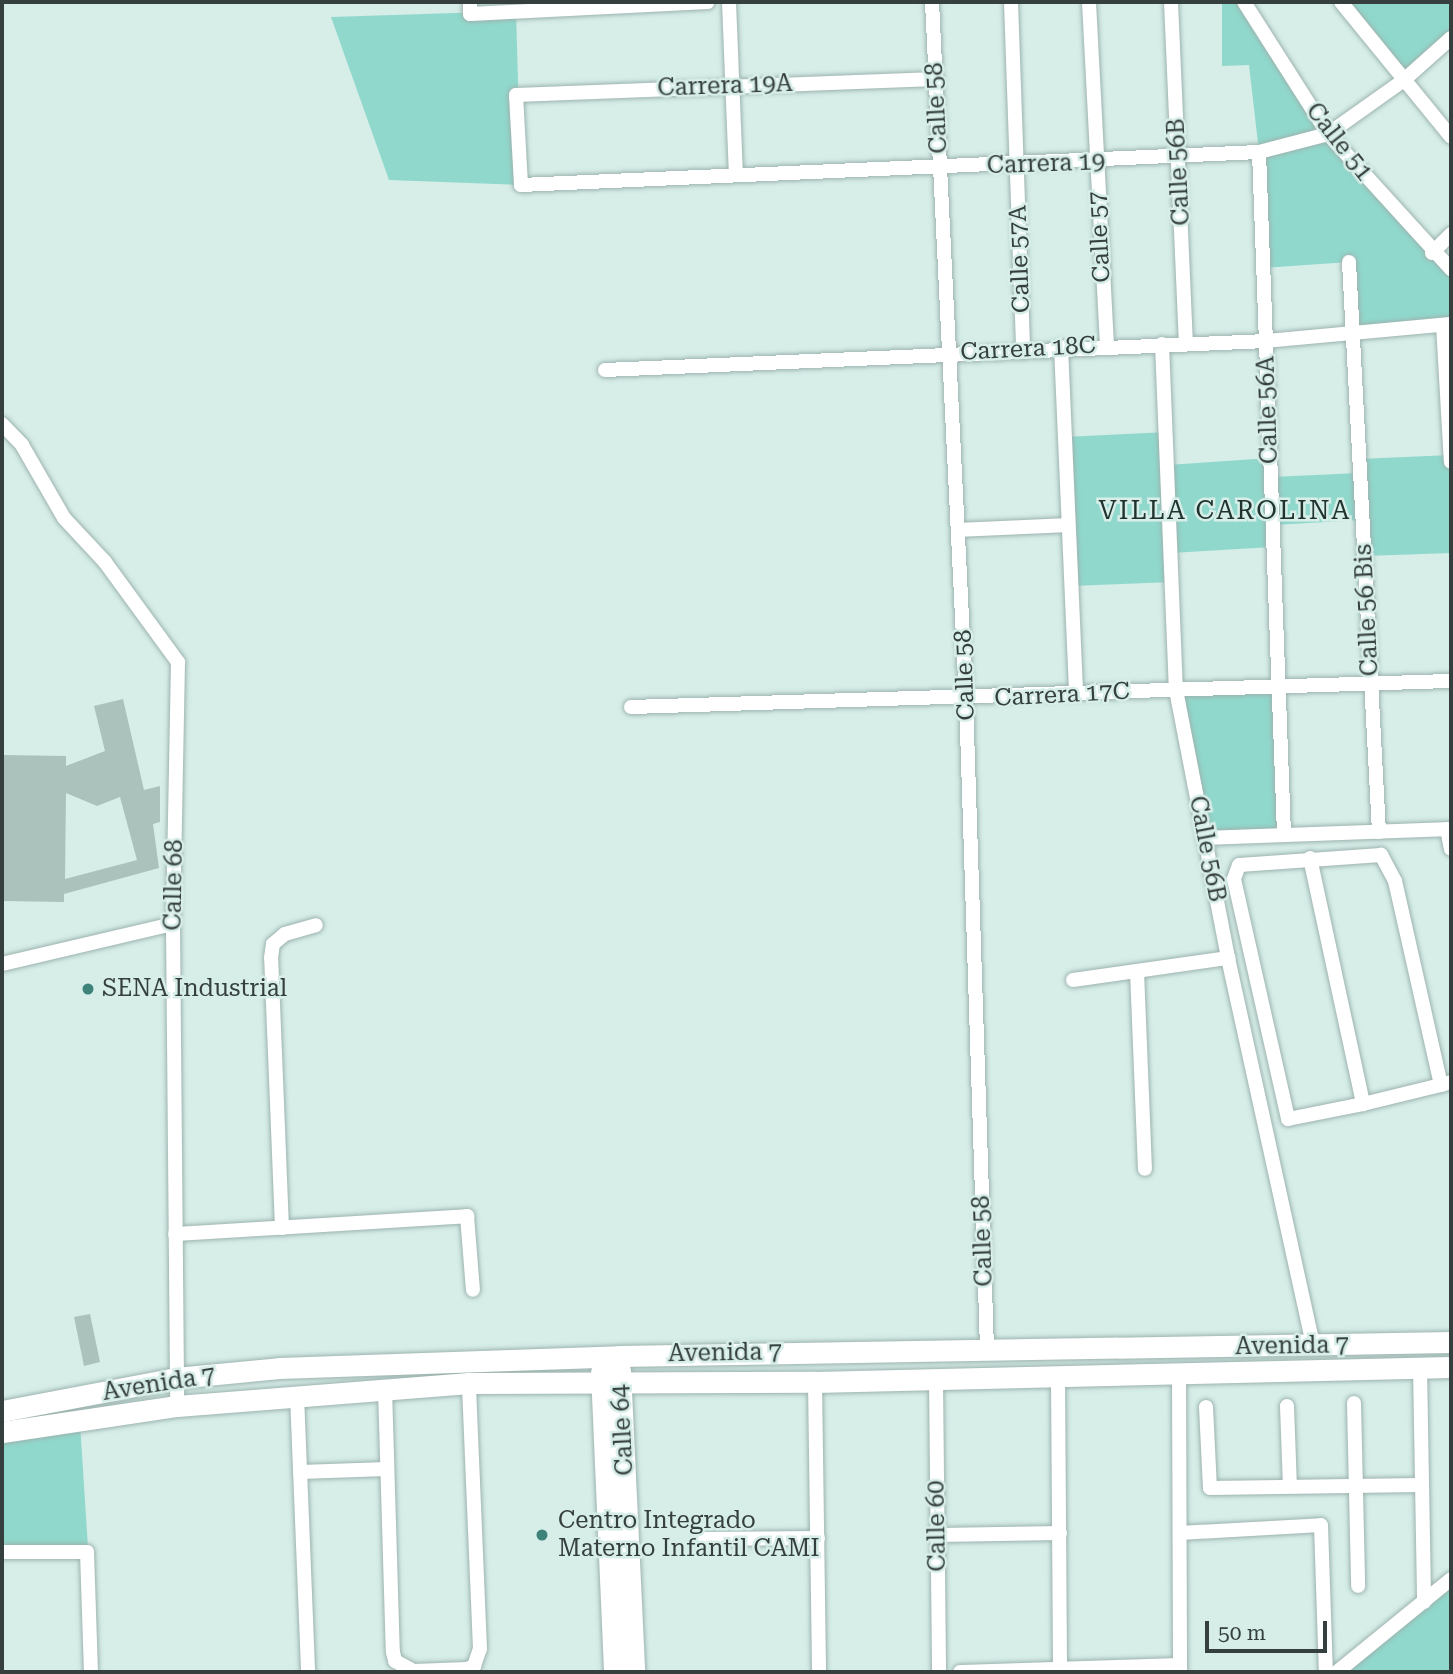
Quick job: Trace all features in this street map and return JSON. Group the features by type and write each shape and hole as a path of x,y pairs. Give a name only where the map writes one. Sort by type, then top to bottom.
{"main road":[{"name":"Avenida 7","path":"2,1411 176,1378 279,1368 610,1356 1451,1342"},
{"name":"Calle 64","path":"610,1356 614,1672"},
{"name":"Avenida 7","path":"2,1432 177,1406 469,1383 815,1382 1451,1367"},
{"name":"Calle 64","path":"611,1384 634,1672"}],"street":[{"path":"470,8 708,2"},
{"path":"729,2 736,174"},
{"name":"Calle 58","path":"932,2 966,699 987,1348"},
{"name":"Calle 57A","path":"1011,2 1023,349"},
{"name":"Calle 57","path":"1089,2 1107,345"},
{"name":"Calle 56B","path":"1171,2 1186,343"},
{"path":"1341,2 1451,137"},
{"name":"Calle 51","path":"1250,4 1328,134 1432,253 1451,269"},
{"name":"Carrera 19","path":"521,186 736,174 1096,163 1259,152 1328,134 1404,80 1450,42"},
{"name":"Carrera 19A","path":"521,186 516,95 935,79"},
{"name":"Calle 56A","path":"1259,152 1284,835"},
{"path":"1432,253 1451,234"},
{"name":"Calle 56 Bis","path":"1349,262 1379,832"},
{"path":"1447,325 1451,462"},
{"name":"Carrera 18C","path":"605,370 1061,347 1266,341 1447,325"},
{"name":"Calle 56B","path":"1162,344 1176,690 1228,958 1313,1346"},
{"path":"1061,347 1076,693"},
{"name":"Calle 68","path":"2,424 22,445 64,518 106,562 177,662 173,924 177,1406"},
{"path":"958,530 1068,524"},
{"name":"Carrera 17C","path":"631,707 966,699 1176,690 1279,690 1451,681"},
{"path":"1204,838 1449,829 1451,849"},
{"path":"1381,855 1389,867 1446,1083 1288,1119 1234,879 1239,865 1381,855"},
{"path":"1310,858 1363,1104"},
{"path":"2,964 173,924"},
{"path":"282,1228 271,958 273,944 285,934 316,925"},
{"path":"1073,980 1228,958"},
{"path":"1137,971 1145,1169"},
{"path":"175,1234 467,1216 474,1290"},
{"path":"1420,1367 1424,1602"},
{"path":"960,1672 1060,1668 1180,1669 1180,1373"},
{"path":"1058,1377 1060,1668"},
{"name":"Calle 60","path":"936,1380 939,1672"},
{"path":"815,1382 820,1672"},
{"path":"385,1389 396,1661 414,1671 474,1666 480,1649 469,1383"},
{"path":"297,1395 308,1672"},
{"path":"1354,1403 1358,1586"},
{"path":"1206,1406 1210,1488 1421,1485"},
{"path":"1287,1406 1290,1486"},
{"path":"300,1472 387,1469"},
{"path":"1180,1533 1321,1525 1326,1672"},
{"path":"938,1535 1060,1533"},
{"path":"701,1539 818,1538"},
{"path":"2,1552 87,1552 91,1672"},
{"path":"1337,1672 1451,1579"}],"green space":[{"path":"1222,2 1244,2 1328,134 1451,271 1451,401 1443,325 1353,333 1349,262 1263,268 1259,152 1249,65 1222,66"},
{"path":"1341,2 1451,2 1451,46 1404,80"},
{"path":"516,11 521,185 389,180 331,17"},
{"path":"1167,432 1168,465 1270,458 1271,477 1360,473 1359,459 1451,455 1451,553 1364,556 1362,520 1273,525 1273,547 1171,553 1172,582 1071,586 1065,437"},
{"path":"1176,690 1279,690 1284,835 1204,838"},
{"path":"80,1423 88,1548 2,1548 2,1436"},
{"path":"1451,1579 1451,1672 1337,1672"}],"building":[{"path":"123,699 144,790 160,786 160,822 153,824 159,868 64,894 64,902 2,901 2,755 66,756 66,766 105,751 94,706","holes":["66,793 97,806 120,797 137,860 65,879"]},
{"path":"90,1314 100,1362 84,1366 74,1317"}],"place":[{"name":"SENA Industrial","path":"88,989"},
{"name":"Centro Integrado Materno Infantil CAMI","path":"542,1535"}],"district":[{"name":"VILLA CAROLINA","path":"1225,511"}]}
